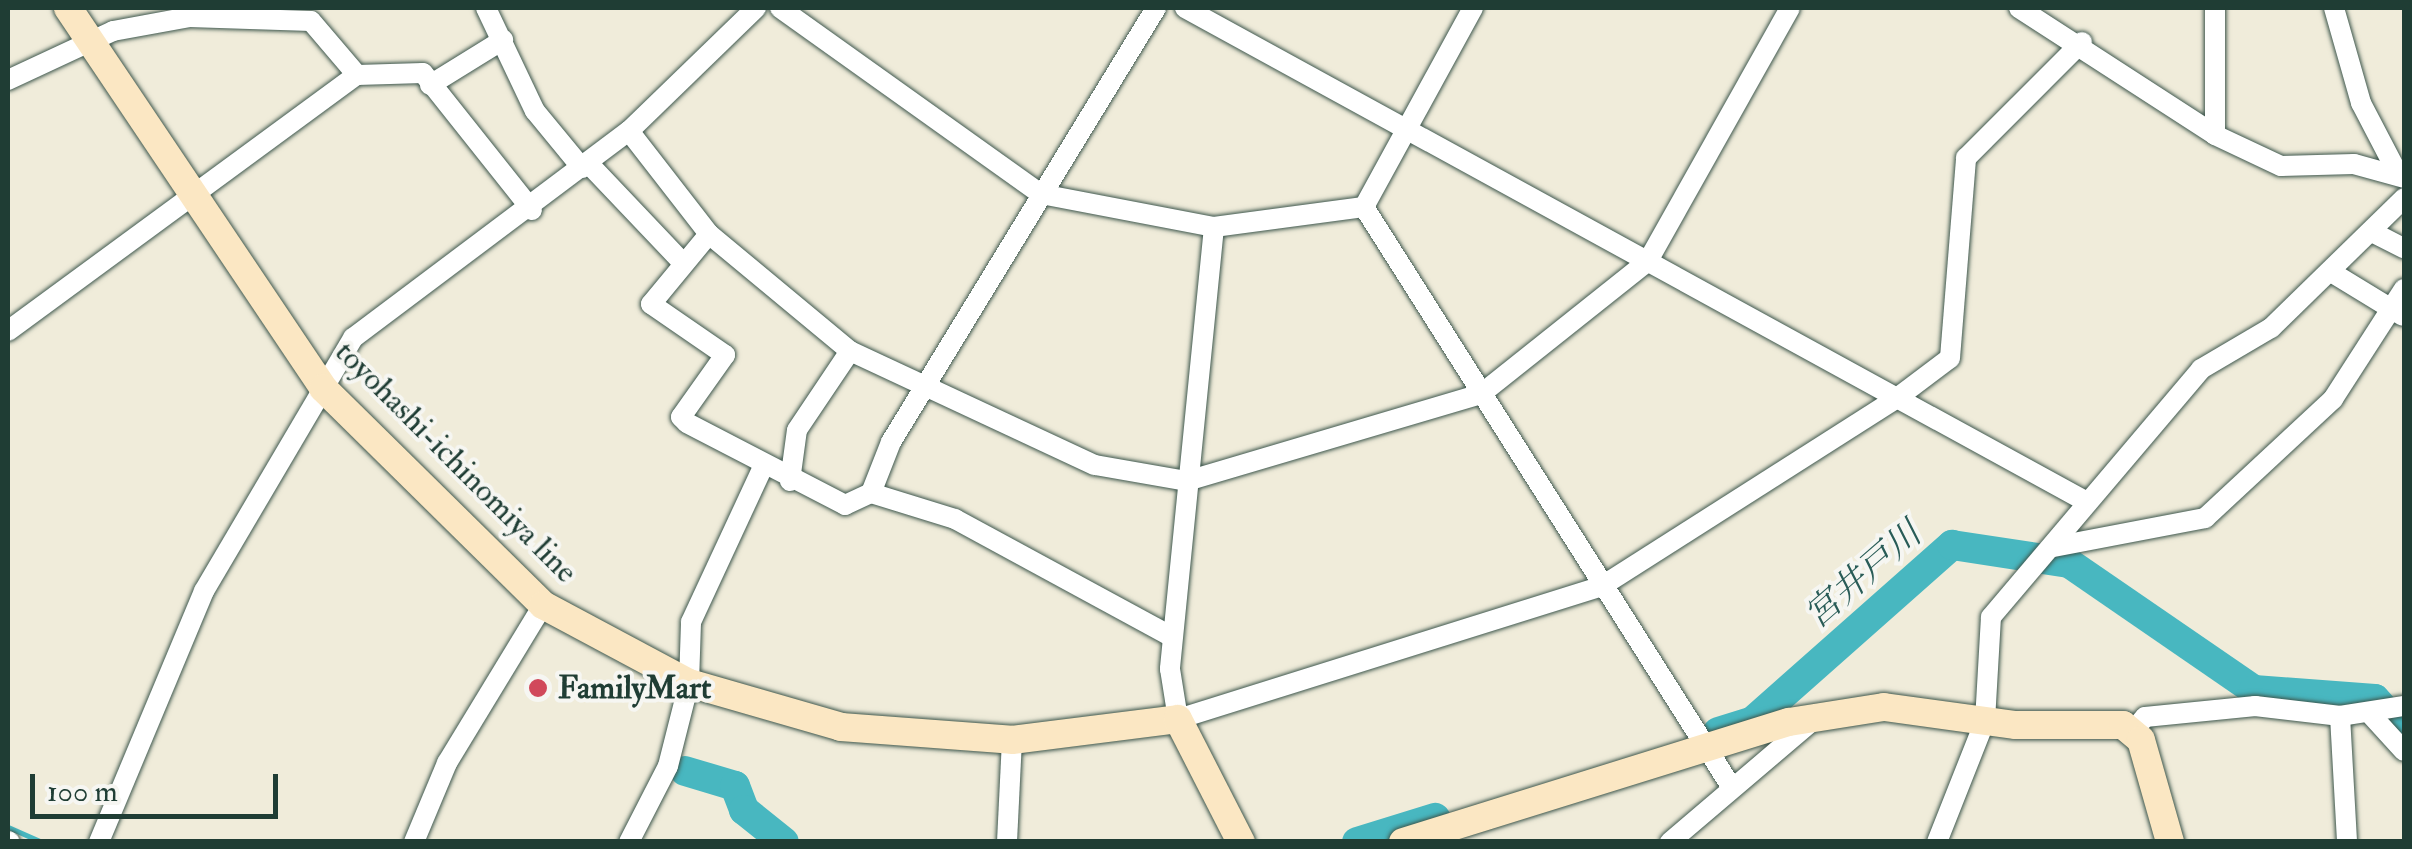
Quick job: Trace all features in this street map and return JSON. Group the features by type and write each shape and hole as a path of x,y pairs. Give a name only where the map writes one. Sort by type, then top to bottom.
{"main road":[{"name":"toyohashi-ichinomiya line","path":"68,8 323,388 543,605 689,684 841,727 1012,740 1178,718"},
{"path":"1403,842 1700,740 1823,712 1884,706 1984,721 2134,730 2170,842"},
{"path":"1178,718 1241,842"}],"street":[{"path":"486,8 535,111 680,260"},
{"path":"98,842 204,592 353,338 468,246 532,210 629,131 756,8"},
{"path":"780,8 1040,194 1214,227 1364,207"},
{"path":"709,234 680,260 650,304 725,355 681,417 762,469 846,504 870,493 921,390 1156,8"},
{"path":"1185,8 2087,502"},
{"path":"1364,207 1473,8"},
{"path":"629,131 709,234 850,350 921,390 1094,465 1188,481 1481,394 1648,261 1790,8"},
{"path":"2018,8 2082,42 2215,135 2281,166 2354,164 2402,177"},
{"path":"2214,8 2215,135"},
{"path":"2334,8 2361,103 2402,177"},
{"path":"8,80 90,41 170,18 298,12 357,75"},
{"path":"430,84 503,40"},
{"path":"1214,227 1172,637 1178,718 1602,586 1897,398 1950,358 1966,158 2082,42"},
{"path":"8,331 190,191 357,75 422,73 532,210"},
{"path":"1937,842 1984,721 1992,617 2201,370 2271,328 2404,198"},
{"path":"1364,207 1732,788"},
{"path":"2372,232 2404,248"},
{"path":"2331,272 2399,314"},
{"path":"2050,550 2206,518 2333,399 2399,314 2404,289"},
{"path":"790,481 797,430 850,350"},
{"path":"629,842 668,766 689,684 691,622 762,469"},
{"path":"870,493 955,519 1172,637"},
{"path":"414,842 447,763 543,605"},
{"path":"2134,730 2145,717 2254,706 2340,716 2374,716 2401,707"},
{"path":"1670,842 1823,712"},
{"path":"2340,716 2347,842"},
{"path":"2374,716 2404,750"},
{"path":"1007,842 1012,740"}],"waterway":[{"name":"宮井戸川","path":"1718,732 1753,721 1952,545 2069,563 2254,690 2375,699 2404,731"},
{"name":"宮井戸川","path":"685,771 735,786 744,810 784,842"},
{"name":"宮井戸川","path":"1357,842 1435,818"},
{"path":"8,827 41,842"}],"place":[{"name":"FamilyMart","path":"538,688"}]}
